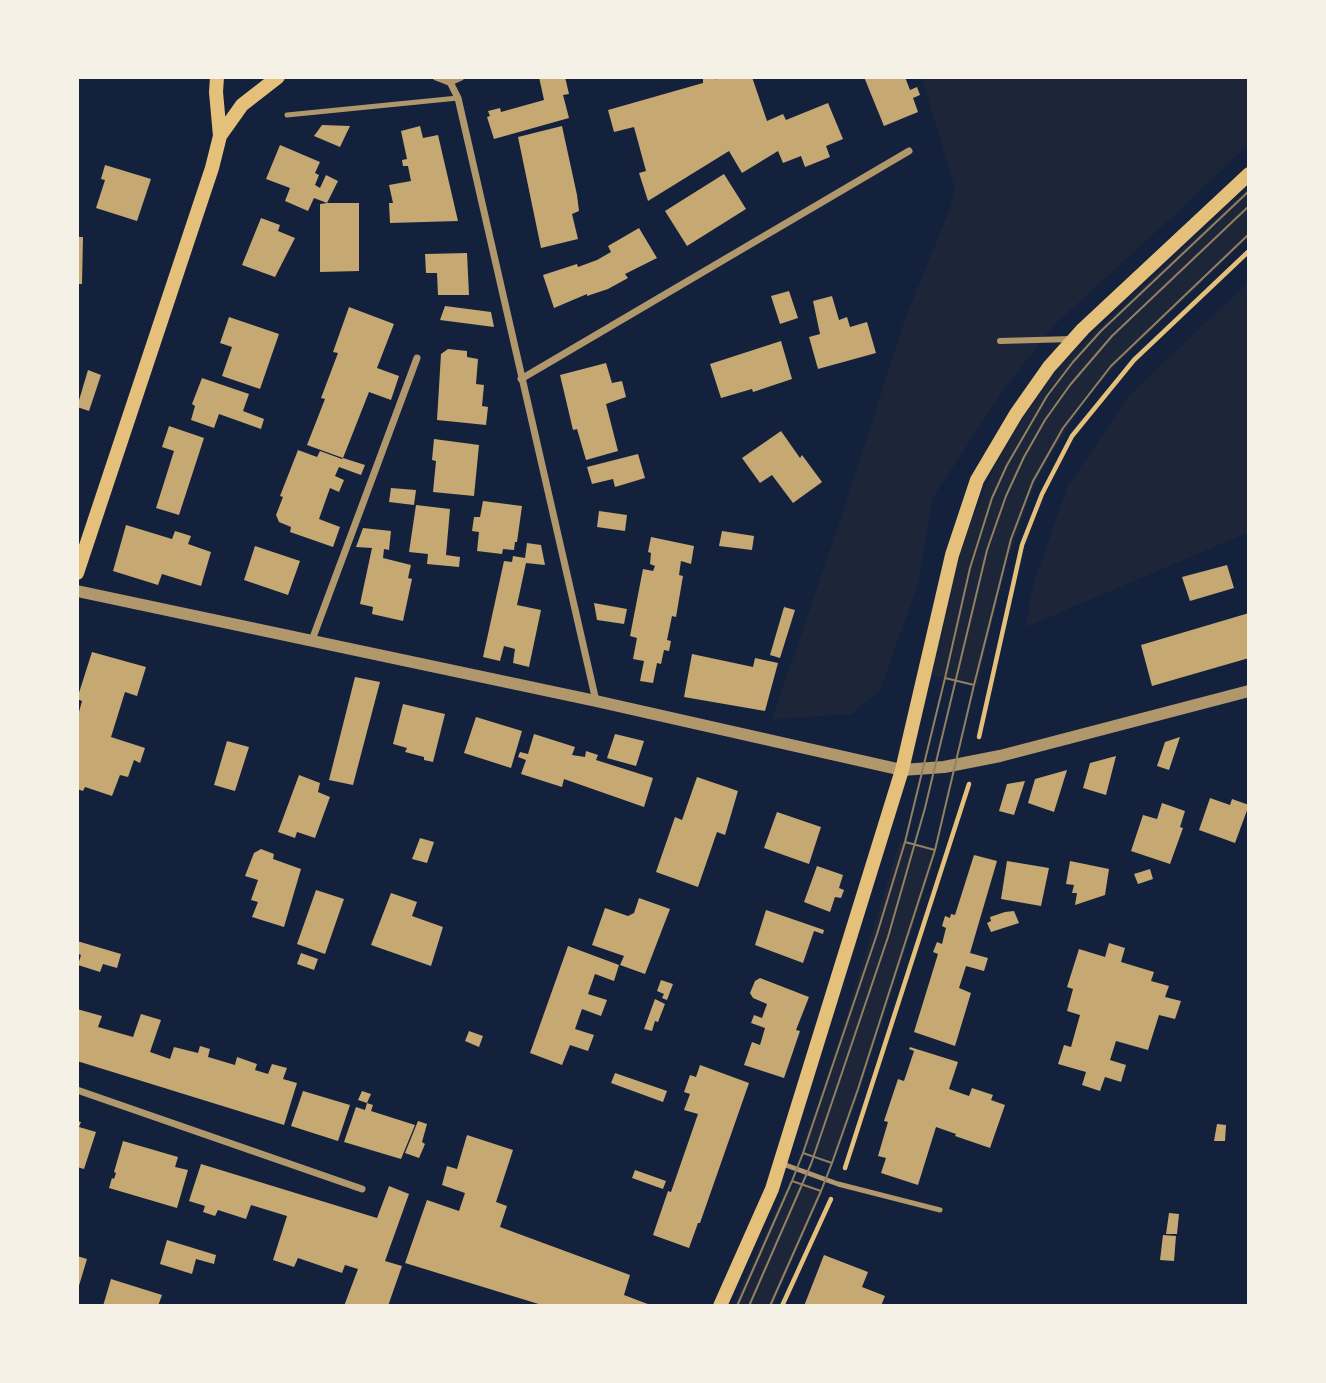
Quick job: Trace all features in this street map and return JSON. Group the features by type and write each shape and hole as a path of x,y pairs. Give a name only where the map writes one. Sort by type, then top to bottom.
{"main road":[{"path":"77,573 212,168 220,136 217,77"},
{"path":"220,136 242,105 278,77"},
{"path":"720,1306 772,1189 902,770 952,555 977,480 1016,414 1049,367 1074,339 1249,174"}],"street":[{"path":"436,77 448,80 461,77"},
{"path":"448,80 458,98 596,701"},
{"path":"521,379 909,151"},
{"path":"1000,341 1074,339"},
{"path":"312,640 416,358"},
{"path":"77,591 596,701 902,770 944,767 1000,756 1249,691"},
{"path":"77,1090 362,1189"}],"lane":[{"path":"288,115 458,98"},
{"path":"780,1163 838,1184 940,1210"}],"shaded area":[{"path":"922,77 1249,77 1249,143 1053,326 1002,392 932,499 918,584 880,690 852,714 772,719 841,519 904,322 950,208 955,189"},
{"path":"1249,186 1249,237 1118,363 1087,398 1044,466 1030,496 1006,564 977,685 932,675 960,554 969,527 994,468 1026,413 1050,379 1074,352"},
{"path":"1249,281 1249,532 1026,627 1033,585 1068,486 1127,398"},
{"path":"900,841 937,851 849,1124 834,1162 812,1153 804,1141 839,1040"},
{"path":"800,1184 822,1193 773,1306 733,1306 784,1192"}],"building":[{"path":"539,77 565,77 569,94 563,95 569,118 494,139 487,117 490,116 488,111 500,108 501,112 544,100"},
{"path":"703,77 715,77 716,80 717,77 752,77 767,121 783,114 786,120 828,103 843,139 826,146 830,157 805,167 801,156 783,163 778,151 742,173 729,151 648,201 639,173 646,171 634,127 614,132 608,110 703,83"},
{"path":"864,77 905,77 910,90 917,87 920,95 913,98 918,112 884,126"},
{"path":"322,125 350,126 340,147 314,136"},
{"path":"420,126 423,138 438,135 458,221 390,223 389,203 393,203 389,185 411,181 408,166 403,166 402,160 407,159 401,131"},
{"path":"562,126 577,195 579,211 572,214 578,239 541,248 518,137"},
{"path":"280,145 320,162 315,173 319,175 315,185 320,188 326,175 338,181 327,203 314,198 308,211 285,201 290,188 266,179"},
{"path":"105,165 151,179 137,221 96,208 105,180 101,179"},
{"path":"724,174 746,209 687,246 665,211"},
{"path":"359,203 359,271 320,272 320,204"},
{"path":"261,218 280,225 278,231 295,238 275,277 242,265"},
{"path":"639,228 657,258 625,274 628,278 608,289 587,294 554,308 543,275 597,260 611,252 608,246"},
{"path":"77,237 83,237 82,284 77,284"},
{"path":"467,253 469,295 438,295 437,273 426,273 425,254"},
{"path":"789,291 798,318 780,324 771,296"},
{"path":"832,296 839,320 847,317 850,327 867,322 876,353 818,369 809,337 820,334 813,301"},
{"path":"445,306 491,312 494,327 440,320"},
{"path":"349,307 394,324 377,368 399,376 391,400 369,392 343,458 307,445 325,399 321,398 338,353 333,352"},
{"path":"229,317 279,334 260,389 222,376 232,347 220,343"},
{"path":"781,341 792,379 753,392 752,389 721,398 710,364"},
{"path":"448,349 467,351 467,357 478,359 476,384 484,385 482,406 488,407 486,425 437,420 441,354"},
{"path":"606,363 612,383 622,381 626,397 606,404 618,451 586,460 577,429 573,430 560,375"},
{"path":"88,370 101,375 89,411 77,407"},
{"path":"202,378 249,394 243,411 264,419 261,429 219,414 214,428 191,420 195,406 192,404"},
{"path":"169,426 204,438 179,515 156,508 174,451 162,447"},
{"path":"781,431 800,458 802,455 822,482 793,503 772,475 760,483 742,458"},
{"path":"434,439 479,445 474,496 433,492 436,461 432,460"},
{"path":"298,450 317,457 320,451 365,465 361,475 339,467 335,476 344,480 339,492 330,488 319,519 340,527 333,547 290,532 291,527 279,522 276,515 283,497 280,496"},
{"path":"638,454 645,478 615,487 613,479 592,484 587,467"},
{"path":"391,488 416,490 414,505 389,502"},
{"path":"483,501 522,506 514,550 503,549 502,554 477,551 479,532 472,531 474,517 480,517"},
{"path":"416,505 450,509 446,555 460,557 459,567 427,564 428,554 409,552"},
{"path":"599,511 627,515 625,531 597,527"},
{"path":"126,525 172,539 175,531 191,536 188,544 211,552 201,586 162,574 158,585 113,571"},
{"path":"363,528 391,531 389,550 384,549 383,558 411,565 408,578 412,579 403,621 372,614 373,607 360,604 372,548 356,547"},
{"path":"722,531 754,536 752,550 719,546"},
{"path":"651,537 694,546 691,564 681,561 679,575 683,576 676,617 672,616 667,640 671,641 669,651 664,650 661,664 657,663 653,683 640,681 644,661 633,659 637,638 630,636 643,569 653,571 655,566 650,564 651,553 648,552"},
{"path":"527,543 541,545 545,565 526,563 517,605 541,610 529,667 513,663 515,649 504,646 500,661 483,657 504,561 512,562 513,556 525,558"},
{"path":"255,546 300,561 288,595 244,580"},
{"path":"1227,565 1234,588 1190,601 1182,577"},
{"path":"594,603 627,609 624,624 597,620"},
{"path":"784,607 795,610 780,658 770,655"},
{"path":"1249,613 1249,658 1152,686 1141,645"},
{"path":"92,652 146,667 137,696 125,692 111,737 145,748 140,763 134,760 128,777 120,775 112,796 85,787 83,791 77,789 77,719 82,701 77,699"},
{"path":"692,654 753,667 755,658 778,663 765,711 684,697"},
{"path":"355,677 380,682 353,785 329,780"},
{"path":"403,704 445,714 433,762 405,752 407,748 393,744"},
{"path":"476,717 522,731 511,768 464,753"},
{"path":"534,734 575,747 572,755 585,757 586,751 598,755 596,760 653,778 644,807 564,779 562,787 521,774 526,760 518,757 520,752 528,754"},
{"path":"615,734 644,741 636,766 607,758"},
{"path":"1180,737 1169,770 1157,766 1165,742"},
{"path":"227,741 249,747 235,791 214,785"},
{"path":"1116,756 1106,795 1083,788 1090,763"},
{"path":"1067,770 1054,812 1028,803 1035,779"},
{"path":"299,775 320,783 318,792 330,797 315,838 297,832 295,838 278,832"},
{"path":"697,777 738,791 725,835 717,832 698,887 656,872 675,817 682,820"},
{"path":"1025,781 1014,815 999,811 1007,784"},
{"path":"1210,798 1230,805 1232,799 1249,805 1235,843 1199,830"},
{"path":"1162,803 1185,811 1180,827 1183,828 1170,864 1131,851 1143,815 1157,819"},
{"path":"777,812 821,827 809,864 764,848"},
{"path":"420,838 434,842 427,863 412,859"},
{"path":"261,849 274,854 273,859 301,869 284,927 252,917 258,902 251,900 258,880 245,876 254,853"},
{"path":"974,855 997,861 970,953 988,958 984,971 966,966 959,988 971,993 955,1046 914,1032 938,954 933,952 937,942 942,944 946,928 942,926 945,916 950,918 951,914 955,915"},
{"path":"1007,861 1049,868 1041,906 1001,899"},
{"path":"1070,861 1109,869 1105,895 1075,905 1077,893 1072,893 1074,885 1066,884"},
{"path":"817,866 843,875 839,888 844,890 841,898 835,897 830,912 804,902"},
{"path":"1150,869 1153,879 1138,884 1134,874"},
{"path":"316,890 344,899 325,954 297,944"},
{"path":"391,893 417,902 412,916 443,927 431,966 371,945"},
{"path":"639,898 670,909 645,974 620,965 624,956 592,945 605,908 628,916 634,913"},
{"path":"766,910 824,930 823,934 814,931 803,963 755,945"},
{"path":"1014,911 1019,923 991,932 987,923 991,921 990,917"},
{"path":"77,941 121,954 117,968 103,964 100,972 78,965 81,955 77,953"},
{"path":"1109,943 1125,948 1121,962 1154,972 1151,981 1169,986 1165,997 1181,1001 1175,1019 1159,1015 1148,1050 1116,1041 1110,1060 1126,1065 1121,1082 1105,1077 1100,1091 1082,1085 1086,1072 1058,1064 1064,1045 1071,1047 1080,1015 1067,1011 1073,989 1067,987 1079,949 1105,957"},
{"path":"568,946 619,965 614,981 595,974 588,994 607,1000 601,1016 582,1009 575,1029 594,1035 588,1051 570,1045 562,1065 530,1053"},
{"path":"301,953 318,959 314,970 297,964"},
{"path":"760,978 809,997 796,1030 800,1031 784,1078 744,1065 752,1042 760,1045 765,1028 751,1023 754,1015 762,1018 767,1004 753,998 750,993 755,981"},
{"path":"661,980 673,984 667,1000 662,998 664,994 657,991"},
{"path":"655,999 665,1004 652,1031 644,1029"},
{"path":"77,1009 102,1016 98,1027 133,1037 141,1014 161,1020 150,1052 170,1059 174,1047 198,1053 200,1046 210,1049 208,1057 235,1065 237,1057 257,1064 255,1070 268,1074 272,1064 287,1068 283,1079 297,1083 284,1125 77,1061"},
{"path":"469,1031 483,1036 479,1047 465,1041"},
{"path":"910,1047 958,1062 949,1089 969,1096 972,1088 993,1095 991,1100 1005,1105 990,1148 936,1127 918,1185 881,1173 886,1158 878,1156 888,1122 884,1121 898,1079 904,1081 914,1051 909,1049"},
{"path":"700,1065 749,1083 689,1248 653,1235 698,1114 684,1110 690,1094 684,1092 690,1075 696,1077"},
{"path":"615,1073 667,1091 663,1102 611,1083"},
{"path":"303,1091 350,1105 338,1141 291,1126"},
{"path":"362,1091 371,1094 367,1103 358,1100"},
{"path":"367,1103 373,1105 371,1111 415,1125 401,1159 344,1142 356,1107 365,1110"},
{"path":"77,1121 81,1122 79,1127 96,1132 84,1169 77,1167"},
{"path":"418,1121 427,1124 422,1142 425,1144 419,1158 405,1153"},
{"path":"1217,1124 1226,1125 1225,1141 1214,1141"},
{"path":"467,1135 513,1150 496,1202 507,1206 500,1227 630,1275 624,1295 653,1306 545,1306 405,1263 427,1200 459,1211 465,1193 442,1185 447,1166 457,1169"},
{"path":"123,1141 178,1157 175,1167 188,1170 177,1208 109,1188 116,1173 114,1172"},
{"path":"201,1164 377,1218 389,1186 409,1194 385,1261 402,1266 388,1306 344,1306 358,1269 345,1265 342,1273 298,1258 294,1267 273,1260 287,1216 251,1205 246,1219 218,1210 215,1216 203,1212 205,1206 189,1201"},
{"path":"635,1170 666,1181 663,1189 632,1178"},
{"path":"1169,1213 1179,1214 1177,1234 1166,1234"},
{"path":"1163,1235 1176,1236 1174,1261 1160,1260"},
{"path":"167,1240 216,1255 214,1264 196,1259 192,1274 160,1264"},
{"path":"824,1255 868,1272 862,1287 885,1296 881,1306 804,1306"},
{"path":"77,1256 87,1259 78,1289 77,1289"},
{"path":"111,1279 162,1295 158,1306 103,1306"}],"tram line":[{"path":"1249,191 1101,331 1047,396 1007,465 992,498 970,568 945,678 974,685 1011,539 1033,481 1063,428 1111,366 1249,234"},
{"path":"749,1306 811,1164 888,937 925,808 987,550 1006,496 1045,420 1070,385 1112,336 1249,206"},
{"path":"945,678 974,685 935,850 905,842 945,678"},
{"path":"905,842 935,850 832,1163 803,1153 905,842"},
{"path":"803,1153 832,1163 821,1191 792,1181 803,1153"},
{"path":"737,1306 792,1181 821,1191 770,1306"}]}
